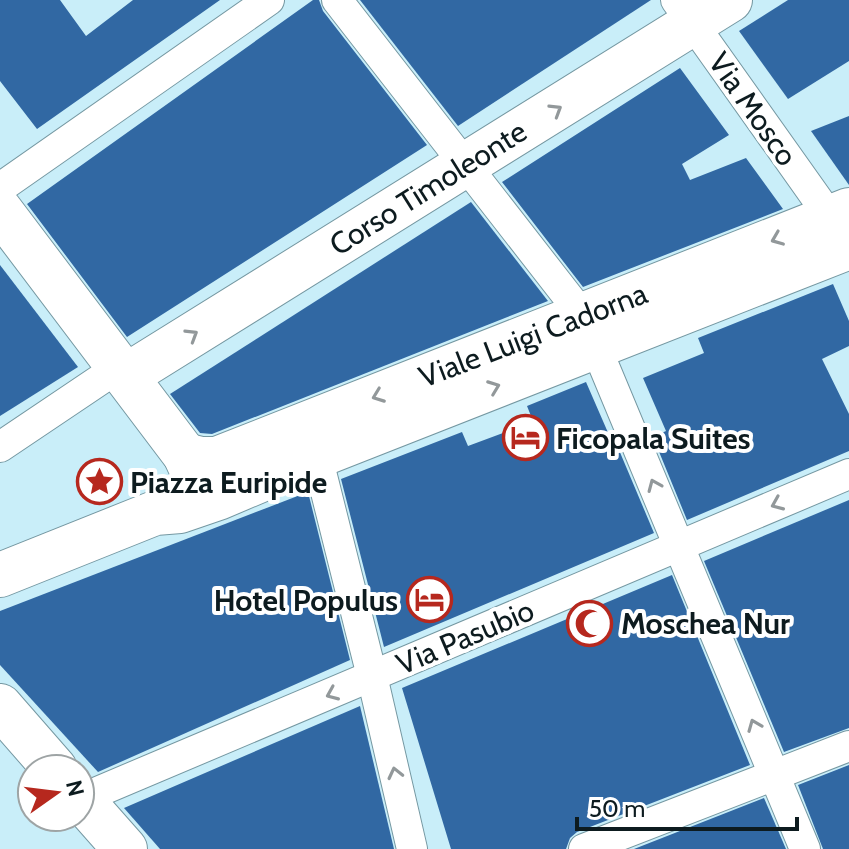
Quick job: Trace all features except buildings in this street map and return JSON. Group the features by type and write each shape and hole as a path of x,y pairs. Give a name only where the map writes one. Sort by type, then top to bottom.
{"main road":[{"name":"Corso Timoleonte","path":"122,372 465,165 685,12 730,0"},
{"path":"0,210 122,372 201,457 197,479 202,504"},
{"name":"Viale Luigi Cadorna","path":"201,457 590,331 844,236"},
{"name":"Viale Luigi Cadorna","path":"0,575 155,513 180,511 202,504 317,456 590,331"},
{"path":"0,706 41,753"},
{"path":"96,816 125,849"}],"street":[{"path":"0,188 269,0"},
{"path":"337,0 590,331 805,849"},
{"name":"Via Mosco","path":"685,12 844,236"},
{"path":"0,447 122,372"},
{"path":"317,456 412,849"},
{"name":"Via Pasubio","path":"96,780 372,676 849,474"},
{"path":"584,849 849,746"}],"place":[{"name":"Ficopala Suites","path":"525,438"},
{"name":"Piazza Euripide","path":"99,482"},
{"name":"Hotel Populus","path":"429,600"},
{"name":"Moschea Nur","path":"590,623"}]}
